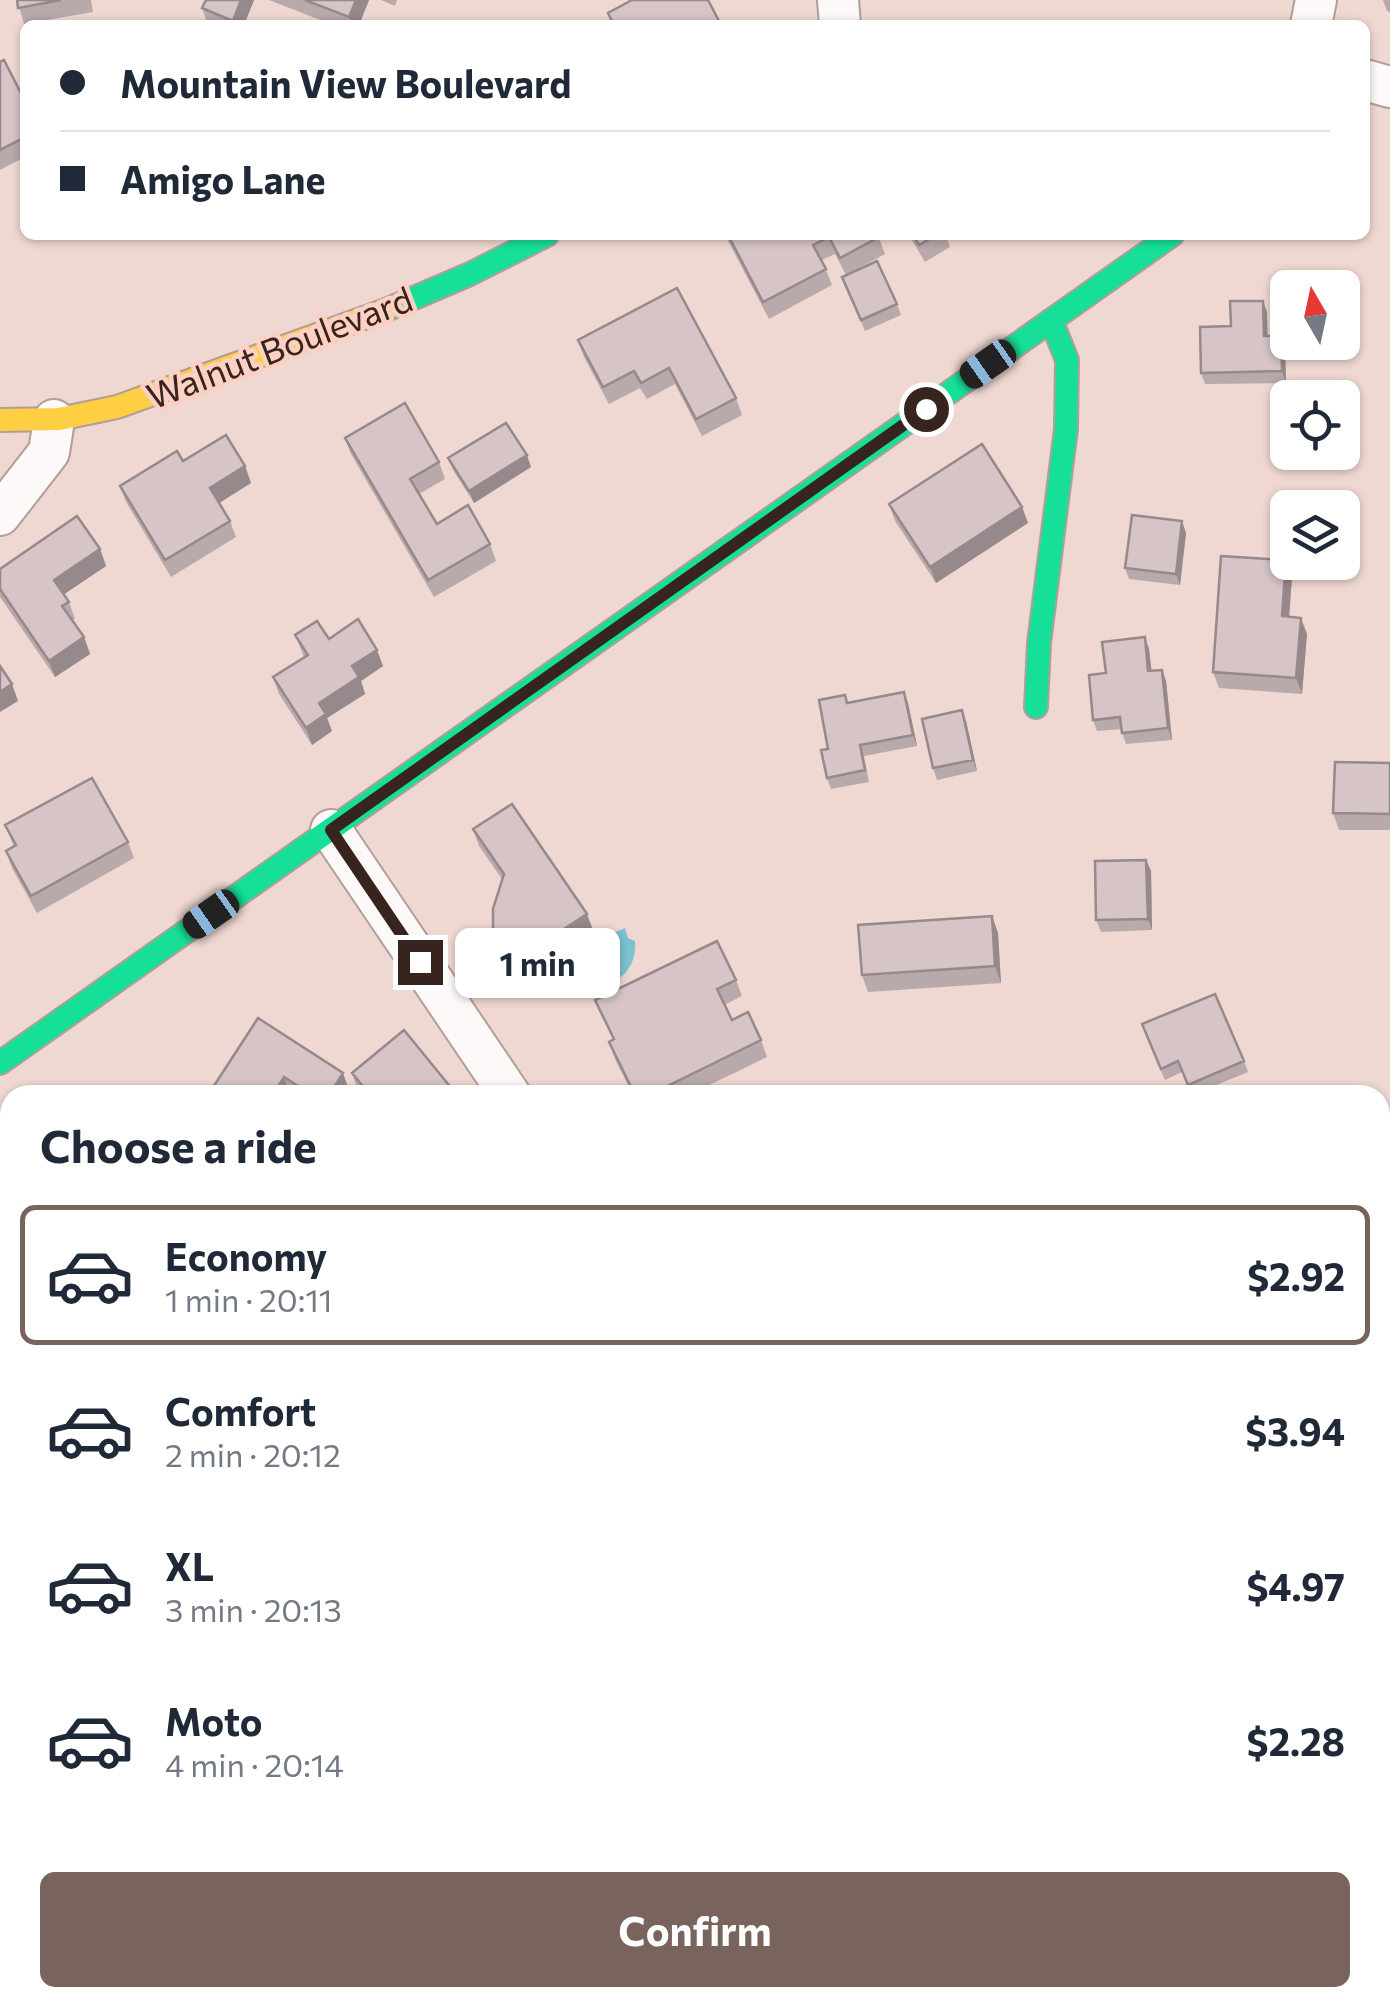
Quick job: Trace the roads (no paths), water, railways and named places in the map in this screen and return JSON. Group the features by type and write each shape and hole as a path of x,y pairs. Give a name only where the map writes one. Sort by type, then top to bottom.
{"street":[{"name":"Walnut Boulevard","path":"0,420 54,420 108,410 312,339 507,257 538,240"},
{"path":"0,1063 1165,240"},
{"path":"1036,708 1039,643 1066,429 1067,360 1051,320"},
{"path":"0,515 49,452 54,420"},
{"path":"331,830 503,1085"}],"water":[{"path":"625,928 628,938 635,941 631,964 616,980 601,984 593,975 592,964 604,951 609,935"}]}
